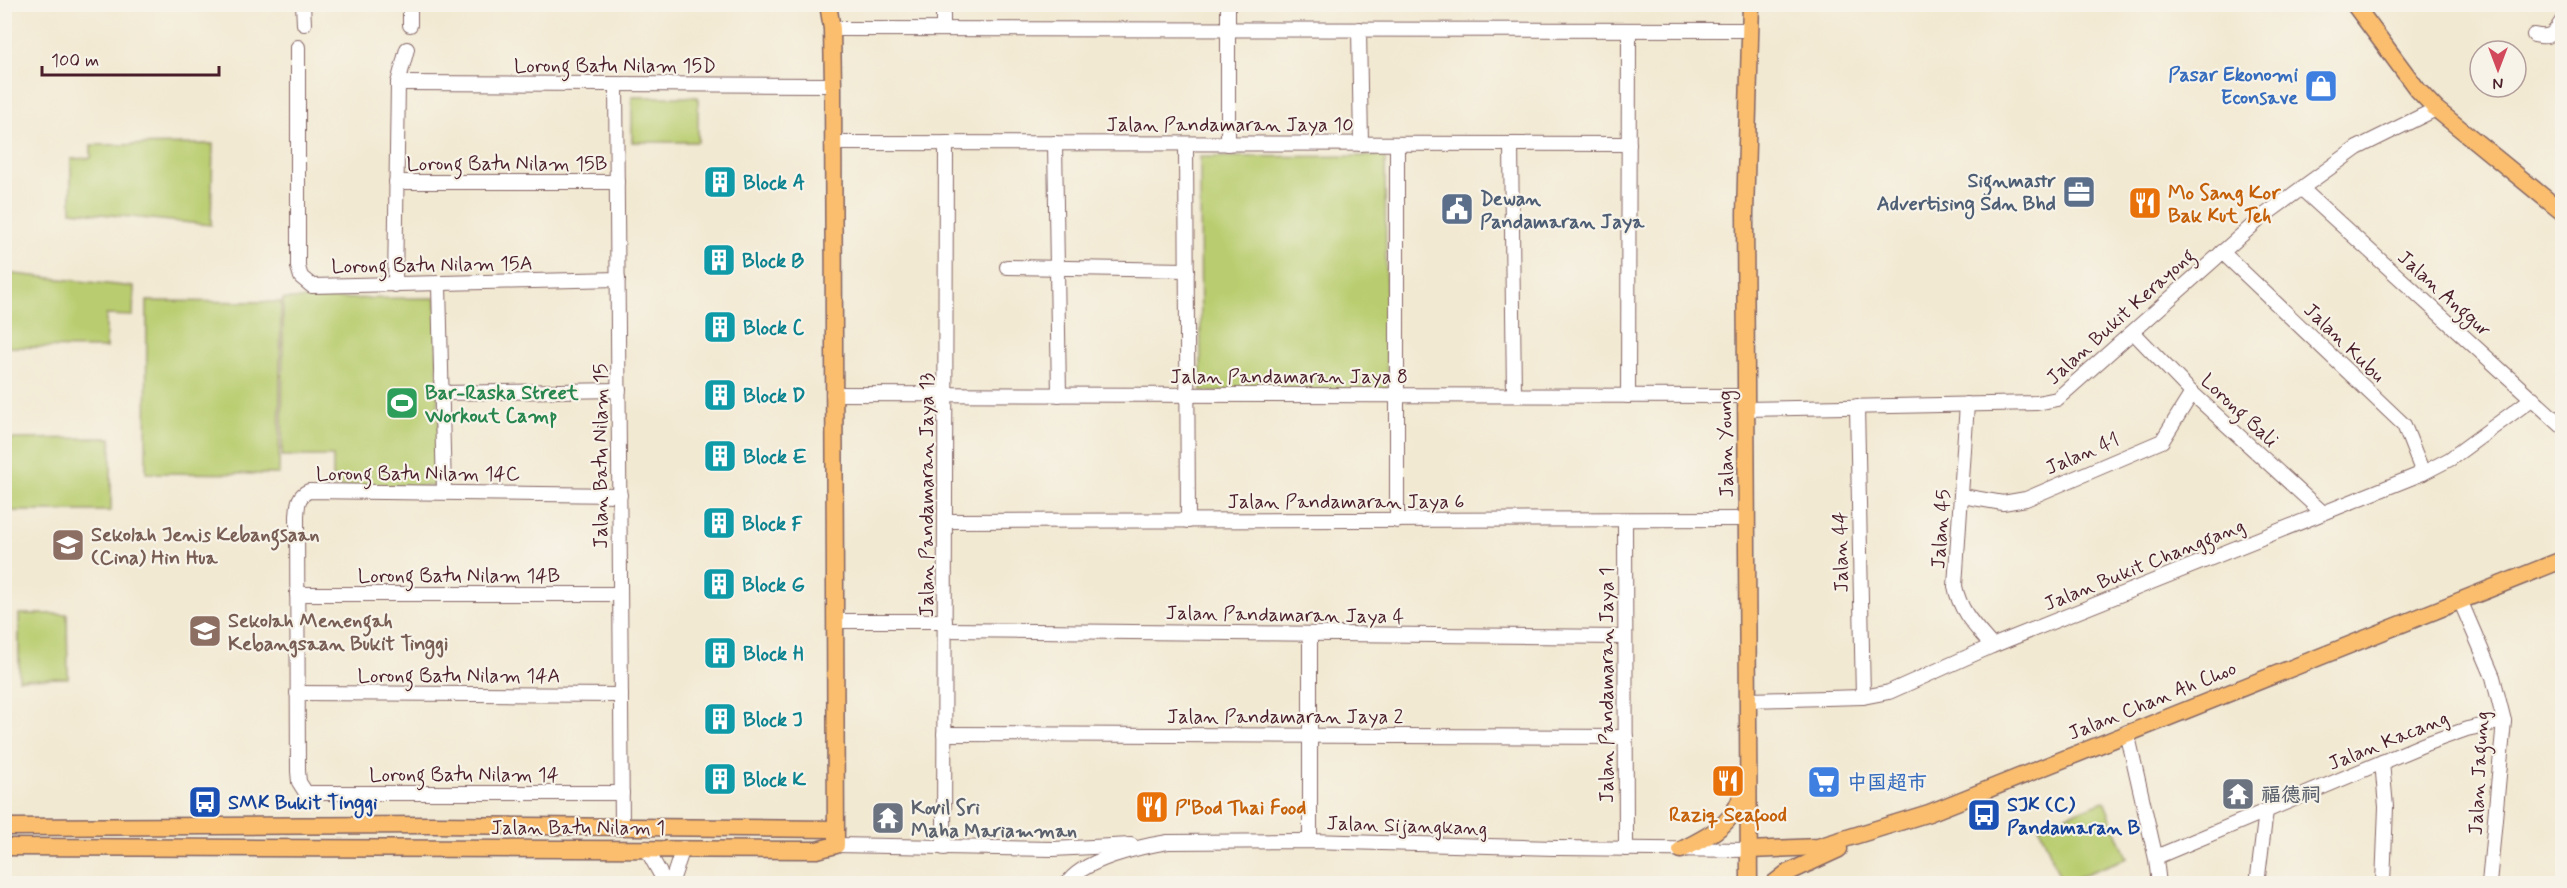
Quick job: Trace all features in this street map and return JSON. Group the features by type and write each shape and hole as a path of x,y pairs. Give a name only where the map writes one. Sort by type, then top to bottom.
{"main road":[{"path":"828,4 832,28 833,85 836,837"},
{"name":"Jalan Young","path":"1749,884 1745,214 1751,4"},
{"path":"2354,4 2418,89 2436,109 2562,212"},
{"name":"Jalan Chan Ah Choo","path":"1750,850 1818,847 1929,813 2562,560"},
{"path":"1681,850 1710,836 1725,825 1743,795 1749,769"},
{"path":"435,825 435,847"},
{"name":"Jalan Batu Nilam 1","path":"4,827 435,825 622,827 836,837"},
{"path":"1773,884 1787,873 1880,829"},
{"name":"Jalan Batu Nilam 1","path":"4,847 817,850 836,837"}],"street":[{"path":"303,4 304,24"},
{"path":"410,4 410,25"},
{"path":"943,4 943,29"},
{"path":"1228,4 1228,144"},
{"path":"2534,35 2545,38 2553,35 2562,21"},
{"path":"832,28 1750,30"},
{"path":"1359,30 1361,144"},
{"path":"1628,396 1629,30"},
{"name":"Lorong Batu Nilam 15A","path":"298,47 298,267 301,277 312,286 439,285 618,279"},
{"path":"395,285 398,83 407,50"},
{"name":"Lorong Batu Nilam 15D","path":"398,83 833,85"},
{"name":"Jalan Batu Nilam 15","path":"616,84 622,827"},
{"name":"Jalan Bukit Kerayong","path":"1745,403 1857,406 2037,403 2057,399 2262,217 2357,148 2436,109"},
{"name":"Jalan Pandamaran Jaya 10","path":"832,143 1629,144"},
{"name":"Jalan Pandamaran Jaya 13","path":"944,848 946,143"},
{"path":"1055,143 1059,395"},
{"path":"1186,144 1188,521"},
{"path":"1397,144 1397,521"},
{"path":"1511,144 1514,395"},
{"name":"Lorong Batu Nilam 15B","path":"396,182 617,182"},
{"name":"Jalan Anggur","path":"2302,189 2562,426"},
{"name":"Jalan Kubu","path":"2222,252 2404,425 2423,473"},
{"path":"1007,267 1187,270"},
{"path":"439,285 444,492"},
{"name":"Lorong Bali","path":"2133,332 2192,393 2323,513"},
{"path":"442,393 619,390"},
{"name":"Jalan 41","path":"1962,496 2003,502 2026,499 2162,441 2192,393"},
{"name":"Jalan Pandamaran Jaya 8","path":"834,394 1628,396 1745,403"},
{"name":"Jalan Bukit Changgang","path":"1748,700 1863,697 1889,693 1992,646 2423,473 2450,459 2533,398"},
{"name":"Jalan 45","path":"1967,404 1956,586 1958,602 1966,616 1992,646"},
{"name":"Jalan 44","path":"1857,406 1863,697"},
{"name":"Lorong Batu Nilam 14C","path":"306,793 299,782 298,771 297,693 297,516 299,499 303,494 309,491 620,495"},
{"name":"Jalan Pandamaran Jaya 6","path":"945,520 1625,521 1747,519"},
{"name":"Jalan Pandamaran Jaya 1","path":"1625,521 1626,849"},
{"name":"Lorong Batu Nilam 14B","path":"297,594 621,594"},
{"name":"Jalan Jagung","path":"2460,600 2493,677 2504,722 2489,884"},
{"name":"Jalan Pandamaran Jaya 4","path":"835,621 945,626 1310,634 1625,637"},
{"path":"1310,634 1310,842"},
{"name":"Lorong Batu Nilam 14A","path":"297,693 621,695"},
{"name":"Jalan Kacang","path":"2156,857 2382,762 2467,729 2504,722"},
{"path":"2127,732 2156,857 2159,884"},
{"name":"Jalan Pandamaran Jaya 2","path":"944,734 1626,737"},
{"path":"2382,762 2386,807 2383,884"},
{"name":"Lorong Batu Nilam 14","path":"306,793 622,793"},
{"path":"2257,884 2266,811"},
{"name":"Jalan Batu Nilam 1","path":"836,837 944,848 1053,849 1151,844"},
{"name":"Jalan Sijangkang","path":"1069,880 1085,868 1151,844 1215,841 1750,850"},
{"path":"646,848 668,884"},
{"path":"668,884 682,848"}],"green space":[{"path":"632,97 698,97 698,142 632,142"},
{"path":"213,144 211,225 71,211 71,159 91,158 91,145"},
{"path":"1385,156 1387,391 1201,392 1200,157"},
{"path":"5,273 134,287 133,316 106,315 106,348 5,347"},
{"path":"436,298 440,486 333,487 333,456 282,456 283,299"},
{"path":"147,301 281,302 279,474 146,473"},
{"path":"111,438 111,511 5,511 5,439"},
{"path":"19,614 67,614 68,678 19,679"},
{"path":"2104,801 2127,858 2062,883 2039,826"}],"place":[{"name":"Pasar Ekonomi Econsave","path":"2321,86"},
{"name":"Block A","path":"720,182"},
{"name":"Signmastr Advertising Sdn Bhd","path":"2079,192"},
{"name":"Mo Sang Kor Bak Kut Teh","path":"2145,203"},
{"name":"Dewan Pandamaran Jaya","path":"1457,209"},
{"name":"Block B","path":"719,260"},
{"name":"Block C","path":"720,327"},
{"name":"Block D","path":"720,395"},
{"name":"Bar-Raska Street Workout Camp","path":"402,403"},
{"name":"Block E","path":"720,456"},
{"name":"Block F","path":"719,523"},
{"name":"Sekolah Jenis Kebangsaan (Cina) Hin Hua","path":"68,545"},
{"name":"Block G","path":"719,584"},
{"name":"Sekolah Menengah Kebangsaan Bukit Tinggi","path":"205,631"},
{"name":"Block H","path":"720,653"},
{"name":"Block J","path":"720,719"},
{"name":"Block K","path":"720,779"},
{"name":"Raziq Seafood","path":"1728,781"},
{"name":"中国超市","path":"1824,782"},
{"name":"福德祠","path":"2238,794"},
{"name":"SMK Bukit Tinggi","path":"205,802"},
{"name":"P'Bod Thai Food","path":"1152,807"},
{"name":"SJK (C) Pandamaran B","path":"1984,815"},
{"name":"Kovil Sri Maha Mariamman","path":"888,818"}]}
